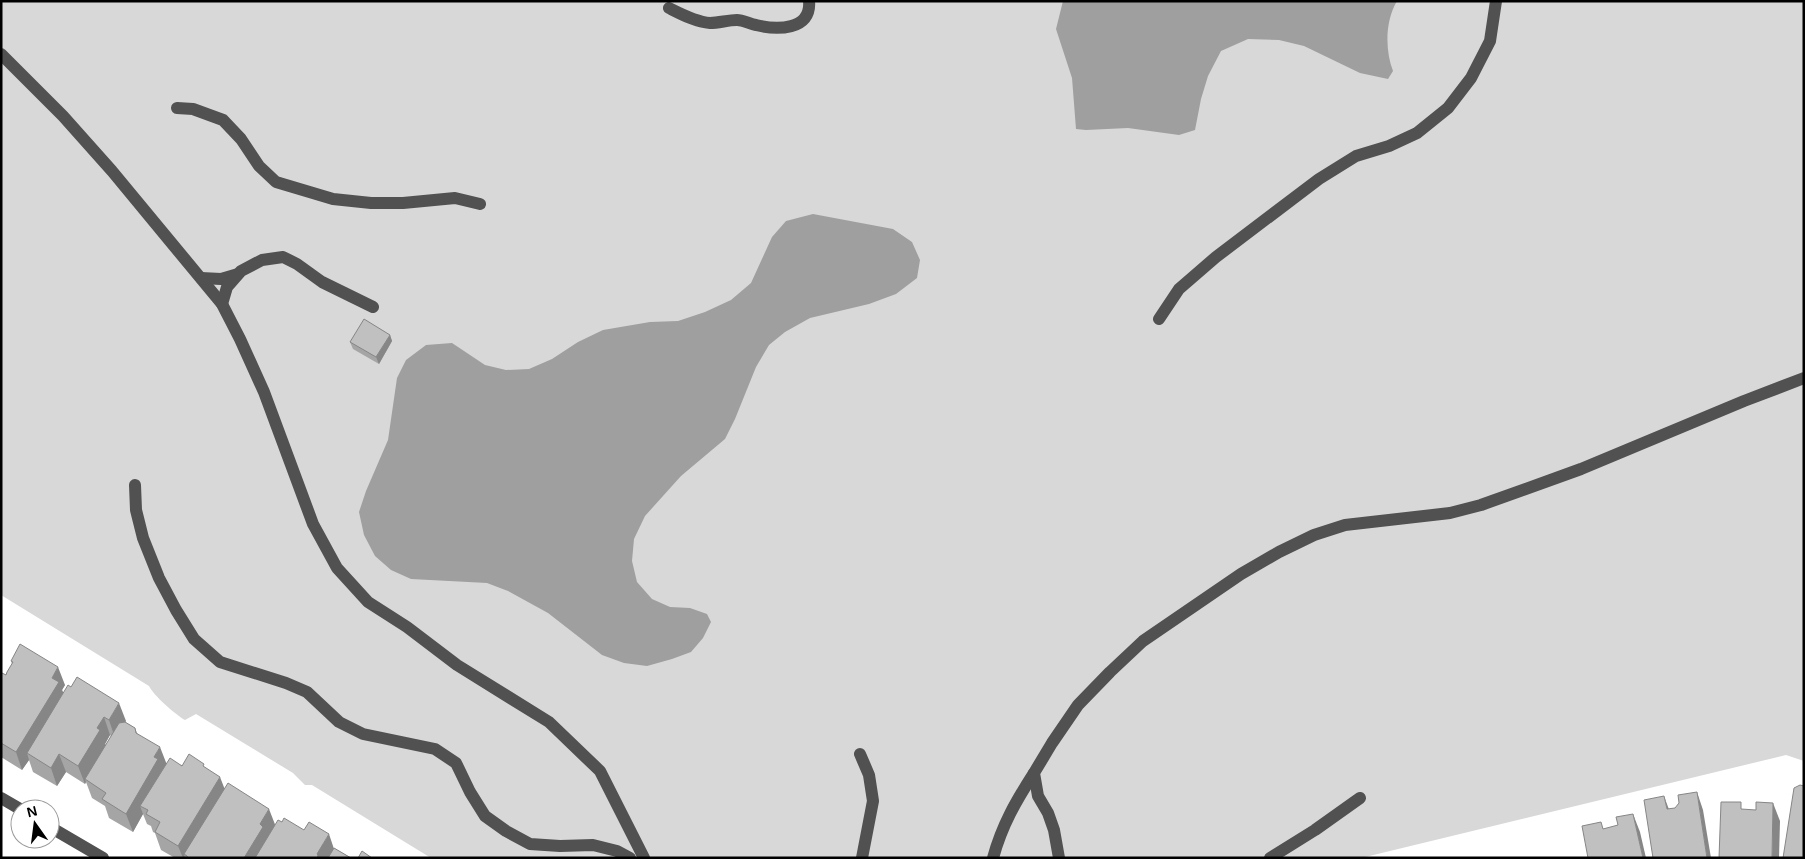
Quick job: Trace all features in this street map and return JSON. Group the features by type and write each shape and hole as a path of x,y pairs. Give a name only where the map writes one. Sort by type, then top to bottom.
{"street":[{"path":"669,8 688,17 708,23 738,20 782,29 802,22 810,10 809,1"},
{"path":"1159,319 1179,289 1216,257 1311,185 1356,156 1389,146 1417,133 1448,108 1471,78 1490,41 1496,1"},
{"path":"1,54 63,116 112,171 222,304 264,392 313,524 337,568 368,602 407,627 457,664 548,722 600,771 644,858"},
{"path":"177,108 194,109 223,120 241,139 259,166 276,182 333,199 371,203 403,203 455,198 480,204"},
{"path":"222,304 227,287 241,271 262,260 283,257 297,264 322,282 373,307"},
{"path":"201,278 221,278 238,274"},
{"path":"993,858 999,834 1015,804 1078,705 1143,640 1241,574 1314,535 1345,525 1450,513 1481,506 1581,469 1804,378"},
{"path":"135,485 136,510 143,538 159,578 194,640 220,662 286,683 307,692 339,722 363,734 435,749 456,763 470,792 485,816 506,832 530,844 560,846 593,845 617,851 630,858"},
{"path":"860,754 869,775 873,801 862,858"},
{"path":"1034,773 1038,796 1048,813 1054,830 1059,858"},
{"path":"1270,858 1315,830 1360,798"},
{"path":"60,833 103,858"}],"shaded area":[{"path":"1,1 1804,1 1804,761 1786,755 1361,858 431,858 312,785 305,785 293,773 196,714 185,720 165,704 149,686 1,595"},
{"path":"1063,1 1397,1 1388,26 1390,63 1393,71 1388,79 1360,73 1304,46 1279,40 1248,39 1221,51 1208,76 1195,130 1179,135 1128,128 1076,129 1072,78 1056,29"},
{"path":"813,214 893,229 912,242 920,260 917,278 896,294 869,304 810,318 785,332 769,345 756,367 725,439 681,476 645,516 634,539 632,561 637,582 652,599 670,607 690,608 707,614 711,622 703,638 691,652 647,666 624,663 602,655 548,613 508,591 487,583 411,579 391,570 375,556 364,535 359,512 388,440 397,378 406,360 426,345 452,343 485,365 506,370 529,369 552,359 578,342 603,330 650,322 678,321 705,312 731,300 751,283 772,237 786,221"}],"building":[{"path":"364,319 390,335 376,357 350,342"},
{"path":"20,644 58,667 52,678 59,682 16,752 1,743 1,675 2,673 6,675"},
{"path":"77,677 119,703 109,720 104,717 97,728 100,730 78,766 59,754 51,768 27,753 68,685 71,687"},
{"path":"125,722 135,728 136,733 160,747 154,757 158,759 126,814 102,799 106,793 85,779 119,723"},
{"path":"189,754 220,777 178,846 155,832 160,822 146,814 148,810 140,806 170,758 182,766"},
{"path":"228,783 269,809 260,824 263,827 244,858 188,858 184,854"},
{"path":"1800,785 1804,786 1804,858 1783,858 1794,788"},
{"path":"1697,792 1707,858 1653,858 1644,800 1664,796 1667,809 1675,808 1679,803 1678,795"},
{"path":"1721,802 1741,802 1741,809 1756,810 1756,802 1773,803 1772,858 1719,858"},
{"path":"1633,814 1643,858 1588,858 1582,826 1601,822 1603,829 1618,825 1616,817"},
{"path":"284,818 304,830 309,822 329,834 317,854 317,858 255,858 278,820 282,822"},
{"path":"334,848 351,858 328,858"},
{"path":"362,851 372,858 358,858"}]}
